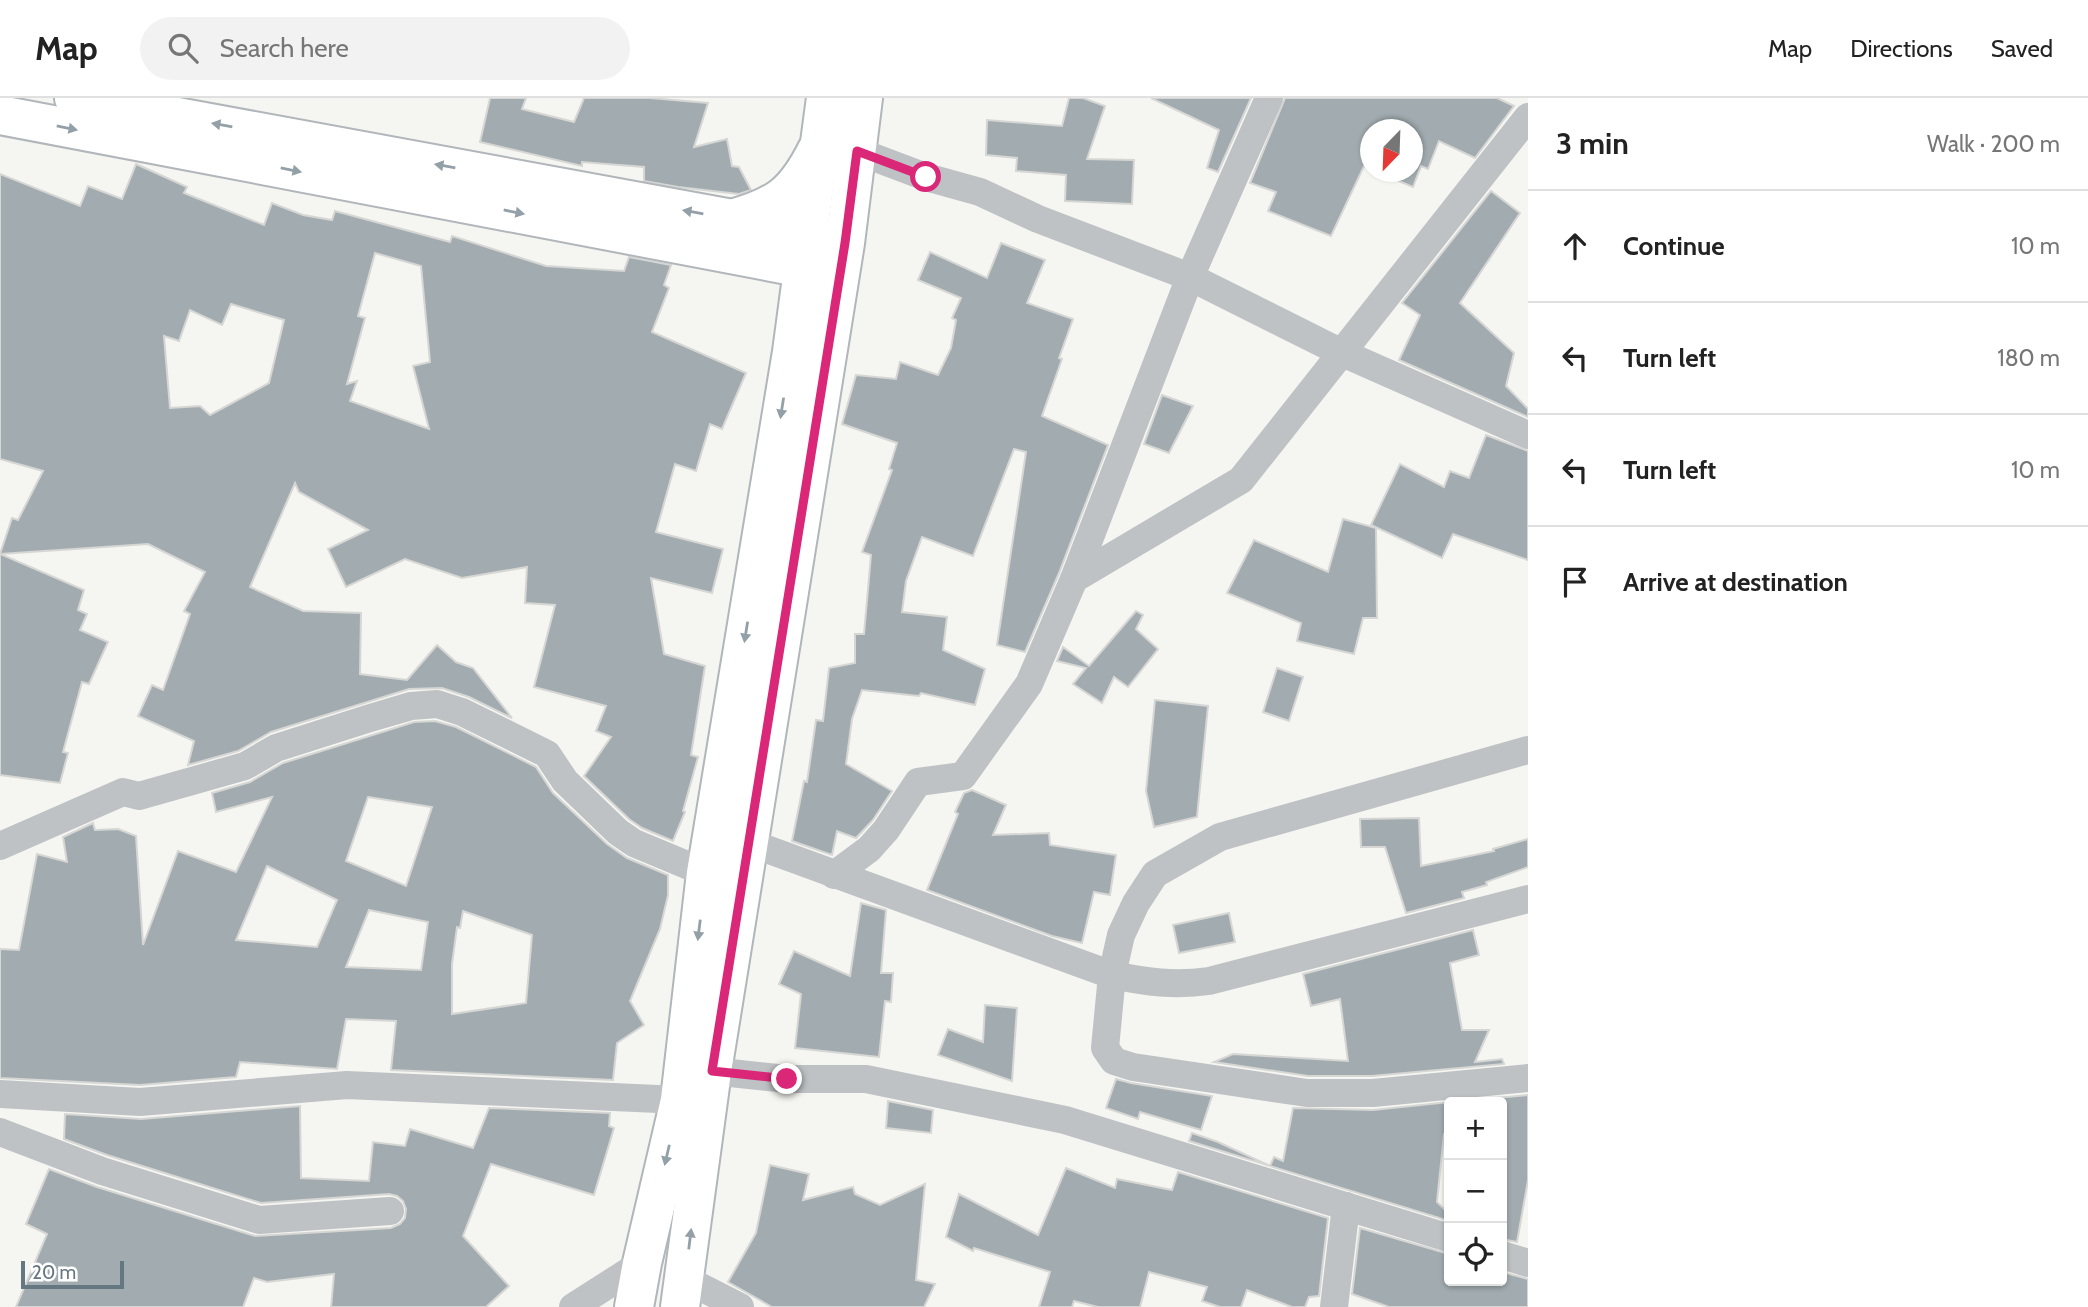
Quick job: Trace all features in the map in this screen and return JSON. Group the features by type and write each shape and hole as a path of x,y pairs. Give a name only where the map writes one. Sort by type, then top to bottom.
{"main road":[{"path":"74,98 824,256"},
{"path":"826,98 839,146"},
{"path":"682,1293 712,1071 750,843 839,146 863,98"},
{"path":"0,115 732,236 775,296 792,352"},
{"path":"732,236 784,196 805,174 839,146"},
{"path":"635,1307 642,1263 680,1100 706,873 792,352 824,256"}],"street":[{"path":"834,875 869,849 886,830 918,782 962,776 1029,684 1074,579 1190,277 1269,98"},
{"path":"1074,579 1241,480 1528,117"},
{"path":"839,146 926,177 980,192 1038,219 1190,277 1340,352 1528,435"},
{"path":"0,846 123,792 139,796 245,766 276,748 367,719 411,706 437,704 462,712 547,754 565,781 634,843 706,873"},
{"path":"1528,750 1220,837 1155,874 1136,903 1121,935 1112,975 1105,1048 1114,1061 1133,1067 1307,1093 1373,1093 1528,1078"},
{"path":"750,843 1112,975 1170,984 1209,981 1528,899"},
{"path":"712,1071 787,1079 866,1079 1052,1117 1444,1236"},
{"path":"0,1094 140,1102 347,1085 680,1100"},
{"path":"0,1132 102,1171 259,1220 390,1211"},
{"path":"1334,1307 1346,1206"},
{"path":"1507,1257 1528,1263"},
{"path":"573,1307 642,1263"},
{"path":"682,1293 740,1307"}],"building":[{"path":"490,98 526,98 522,109 574,122 584,98 650,98 708,103 694,147 727,139 732,166 739,167 751,190 739,194 644,181 644,167 582,162 582,166 480,142"},
{"path":"1069,98 1083,98 1105,106 1087,159 1134,160 1132,204 1065,201 1066,175 1016,171 1017,158 986,155 987,120 1062,126"},
{"path":"1151,98 1251,98 1218,172 1207,168 1219,130"},
{"path":"1285,98 1497,98 1514,106 1475,158 1439,141 1428,169 1423,167 1423,119 1360,119 1360,174 1331,236 1268,211 1276,192 1250,183"},
{"path":"136,164 187,187 184,193 264,225 272,203 303,215 332,220 335,211 450,242 452,236 546,266 624,271 629,257 671,265 664,285 669,288 652,332 746,373 722,429 710,424 696,471 675,464 656,532 723,549 712,593 651,578 664,654 705,666 691,755 698,757 683,811 685,812 673,841 642,828 629,819 584,776 611,737 596,731 606,706 534,687 555,605 525,603 527,567 462,578 405,559 346,587 328,549 368,530 299,492 295,483 250,587 303,611 361,613 360,674 407,680 437,645 456,662 473,668 512,718 469,697 442,688 409,689 271,732 238,751 188,765 194,741 138,716 152,685 163,690 190,614 184,611 205,572 148,544 0,554 12,518 18,520 43,471 0,459 0,174 80,206 88,186 122,199","holes":["375,253 421,266 430,362 413,366 429,429 350,401 357,381 347,384 365,318 358,316","231,304 284,320 269,383 210,415 200,406 170,408 164,336 179,341 190,310 222,325"]},
{"path":"1401,182 1415,182 1413,187"},
{"path":"1491,191 1520,213 1460,303 1514,353 1506,386 1528,409 1528,417 1399,360 1420,315 1402,303"},
{"path":"1001,243 1045,260 1027,303 1073,319 1042,416 1108,445 1059,573 1025,652 997,645 1026,452 1014,449 973,556 922,537 906,581 902,612 947,617 943,650 985,669 975,705 921,693 919,696 862,690 852,719 846,764 892,791 873,820 856,838 837,831 832,855 792,841 804,781 807,782 816,720 823,721 829,668 855,663 855,634 864,634 871,555 862,552 892,470 889,469 897,443 842,424 856,375 896,379 900,362 938,375 951,348 956,320 952,318 961,298 918,280 930,252 987,278"},
{"path":"1162,395 1193,406 1169,453 1144,444"},
{"path":"1486,435 1528,451 1528,560 1453,534 1442,558 1371,525 1400,464 1444,487 1450,471 1469,478"},
{"path":"1343,519 1376,528 1377,618 1363,618 1354,654 1297,641 1301,623 1227,593 1254,540 1328,572"},
{"path":"0,554 84,590 78,610 87,614 80,630 108,642 89,684 82,682 63,752 68,753 60,783 0,775"},
{"path":"1136,611 1143,615 1136,629 1158,649 1128,687 1114,677 1102,703 1073,684 1086,668 1057,661 1063,647 1089,666"},
{"path":"1277,668 1303,677 1289,721 1263,712"},
{"path":"1155,700 1208,706 1197,817 1154,827 1146,791"},
{"path":"435,721 456,727 536,767 553,793 607,844 627,858 668,875 668,895 660,929 630,1001 644,1025 617,1043 613,1080 391,1070 396,1021 346,1019 337,1069 240,1062 236,1077 140,1085 0,1078 0,949 19,950 37,854 67,862 63,837 93,823 95,830 118,829 136,836 143,945 178,851 236,872 272,797 216,812 212,793 250,782 283,763 414,722","holes":["368,797 432,807 406,886 346,861","267,866 337,900 317,947 236,940","369,910 428,922 421,970 346,967","463,911 532,935 526,1003 452,1014 452,964 457,927 460,928"]},
{"path":"972,790 1006,805 993,835 1049,833 1050,845 1116,855 1110,895 1094,892 1082,943 1052,936 927,890 958,814 955,812 964,793"},
{"path":"1419,818 1421,866 1494,851 1493,849 1528,839 1528,867 1486,882 1487,885 1462,892 1464,898 1406,913 1385,847 1361,847 1360,819"},
{"path":"861,903 886,910 881,973 893,973 891,1002 885,1001 879,1057 795,1048 801,994 779,984 794,951 850,976"},
{"path":"1229,913 1235,942 1179,953 1173,925"},
{"path":"1473,930 1479,955 1450,963 1462,1030 1489,1030 1475,1062 1502,1059 1504,1064 1372,1076 1308,1076 1214,1062 1233,1054 1348,1061 1340,999 1311,1006 1303,974"},
{"path":"985,1005 1017,1008 1012,1081 938,1055 948,1029 983,1042"},
{"path":"1116,1079 1212,1096 1201,1130 1140,1112 1138,1119 1106,1108"},
{"path":"1528,1095 1528,1180 1517,1242 1507,1240 1506,1097"},
{"path":"888,1101 933,1110 931,1133 886,1128"},
{"path":"1444,1103 1444,1134 1437,1202 1444,1209 1444,1219 1270,1166 1274,1157 1283,1161 1293,1108 1373,1110"},
{"path":"300,1106 301,1178 369,1181 373,1142 405,1146 410,1129 473,1148 489,1108 610,1113 609,1126 614,1128 594,1195 491,1164 463,1236 509,1286 486,1307 331,1307 334,1274 267,1282 254,1278 243,1307 16,1307 47,1234 26,1224 49,1169 97,1187 255,1236 391,1228 400,1224 405,1218 406,1209 397,1196 389,1194 261,1203 64,1139 65,1114 141,1119"},
{"path":"1192,1133 1269,1166 1189,1141"},
{"path":"770,1165 809,1174 803,1200 853,1187 855,1194 880,1205 925,1184 916,1280 935,1284 924,1307 772,1307 728,1282 756,1233"},
{"path":"1066,1168 1115,1188 1117,1179 1172,1190 1178,1172 1328,1218 1319,1296 1309,1297 1305,1307 1292,1307 1247,1290 1241,1307 1220,1307 1202,1301 1207,1287 1149,1272 1140,1307 1098,1307 1074,1301 1072,1307 1039,1307 1050,1272 974,1248 973,1251 946,1237 959,1194 1038,1235"},
{"path":"1360,1228 1444,1253 1444,1286 1507,1286 1507,1273 1528,1279 1528,1307 1389,1307 1352,1294"}],"route":[{"path":"787,1079 712,1071 845,243 857,151 926,177"}]}
